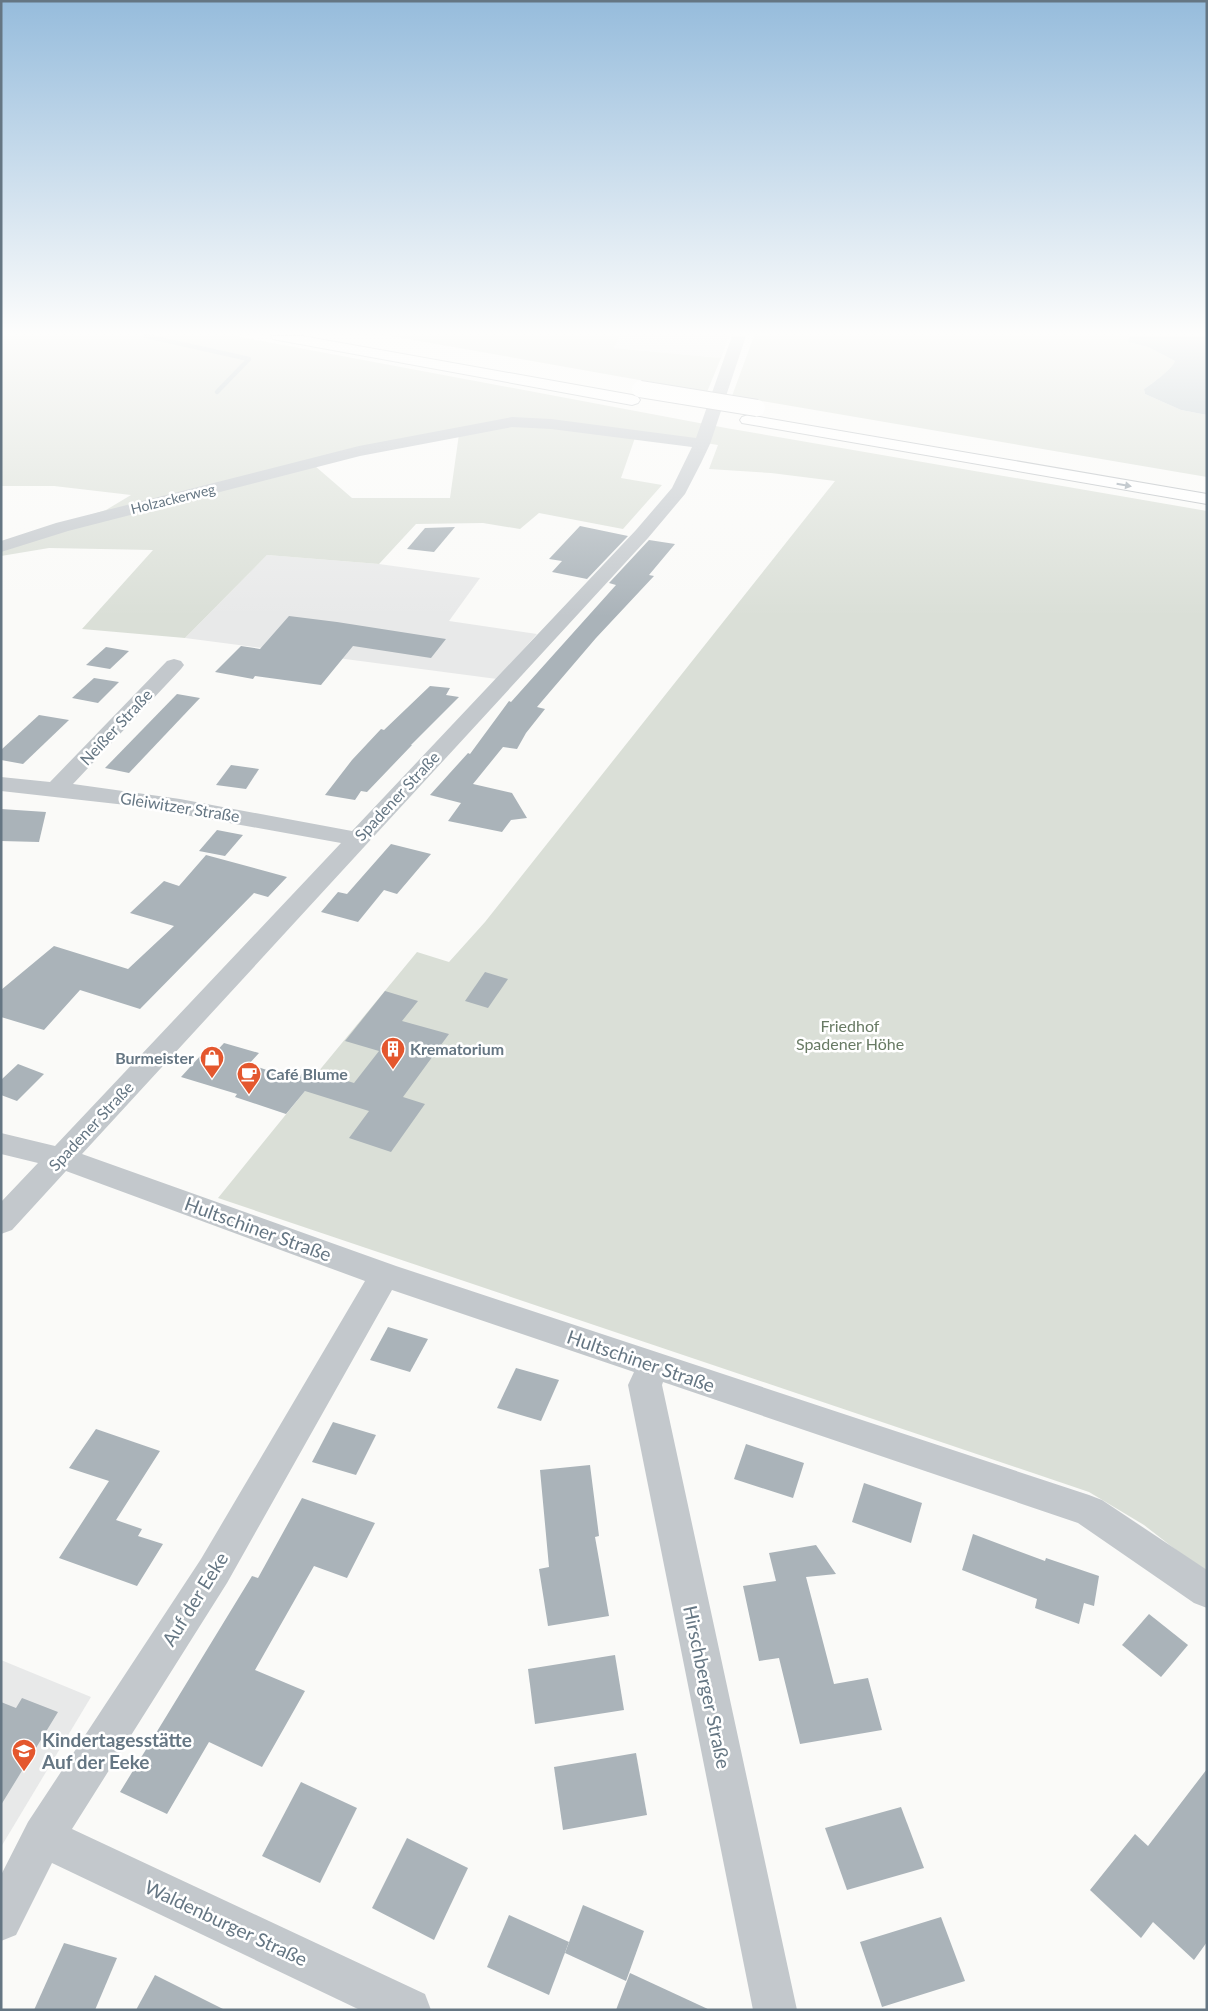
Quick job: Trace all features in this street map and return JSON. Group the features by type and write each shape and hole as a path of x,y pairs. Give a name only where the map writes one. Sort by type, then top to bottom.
{"highway":[{"path":"837,430 1207,499"},
{"path":"854,430 1207,485"}],"street":[{"name":"Holzackerweg","path":"1,547 62,527 359,451 471,430"},
{"name":"Holzackerweg","path":"600,430 702,444"},
{"name":"Spadener Straße","path":"1,1222 642,534 679,490 702,444 707,430"},
{"name":"Neißer Straße","path":"57,788 174,665"},
{"name":"Gleiwitzer Straße","path":"1,784 57,788 215,811 357,839"},
{"name":"Hultschiner Straße","path":"1,1143 61,1158 385,1275 1089,1511 1207,1591"},
{"name":"Auf der Eeke","path":"1,1920 44,1837 214,1571 385,1275"},
{"name":"Hirschberger Straße","path":"654,1365 645,1385 775,2010"},
{"name":"Waldenburger Straße","path":"44,1837 409,2010"}],"shaded area":[{"path":"267,555 379,564 480,578 449,621 537,634 497,679 185,638"},
{"name":"Kindertagesstätte Auf der Eeke","path":"1,1660 91,1697 1,1847"}],"green space":[{"name":"Friedhof Spadener Höhe","path":"1,430 737,430 1207,511 1207,1574 1144,1525 1089,1492 218,1198 305,1091 292,1086 306,1068 318,1072 417,952 449,962 485,922 835,481 771,473 709,469 718,445 637,432 621,478 662,485 623,529 539,513 520,529 483,523 416,524 379,564 267,555 185,638 82,629 153,550 49,548 1,556 1,543 106,510 131,495 54,486 1,486","holes":["459,434 450,498 352,498 315,466 363,453"]},
{"path":"930,430 1207,430 1207,477"}],"building":[{"path":"580,526 628,536 587,579 552,572 562,561 549,559"},
{"path":"455,527 434,552 407,549 425,528"},
{"path":"649,540 675,544 649,575 654,576 596,638 537,707 545,709 526,733 517,749 503,747 473,784 512,793 527,818 511,820 502,832 448,821 461,803 430,795 468,753 470,754 509,701 511,702 616,585 609,583"},
{"path":"289,616 446,639 431,658 353,646 321,685 255,676 253,679 215,672 241,646 260,649"},
{"path":"106,647 129,651 110,669 86,665"},
{"path":"94,678 119,682 98,703 72,698"},
{"path":"430,686 450,688 446,695 459,697 367,792 361,791 355,800 325,795 352,760 381,729 384,730"},
{"path":"177,694 200,698 129,773 105,768"},
{"path":"39,715 69,720 23,764 1,760 1,750"},
{"path":"231,765 259,769 246,789 216,785"},
{"path":"1,809 46,812 39,842 1,841"},
{"path":"217,830 243,835 225,856 199,851"},
{"path":"391,844 431,854 397,894 384,890 358,922 321,912 338,892 347,894"},
{"path":"206,855 287,877 268,897 254,893 140,1009 80,990 44,1030 1,1017 1,990 54,946 128,969 174,926 130,913 164,881 179,886"},
{"path":"485,972 508,979 488,1008 465,1001"},
{"name":"Krematorium","path":"385,991 418,1001 402,1021 449,1034 403,1097 425,1104 391,1152 349,1138 369,1111 305,1091 286,1114 235,1097 237,1094 181,1077 202,1054 211,1057 224,1043 259,1053 249,1064 297,1080 306,1068 354,1083 379,1051 345,1041"},
{"path":"18,1064 44,1074 17,1101 1,1095 1,1080"},
{"path":"388,1327 428,1339 410,1372 370,1360"},
{"path":"516,1368 559,1380 541,1421 497,1408"},
{"path":"333,1422 376,1435 356,1475 312,1462"},
{"path":"96,1429 160,1451 116,1520 142,1529 138,1536 163,1544 137,1586 59,1558 109,1481 69,1468"},
{"path":"746,1444 804,1463 793,1498 734,1479"},
{"path":"590,1465 599,1536 595,1537 609,1616 548,1626 539,1569 549,1567 540,1470"},
{"path":"864,1483 922,1503 911,1543 852,1522"},
{"path":"302,1498 375,1523 347,1578 314,1566 255,1670 305,1691 262,1767 209,1742 167,1814 120,1792 252,1576 258,1578"},
{"path":"973,1534 1045,1561 1046,1558 1099,1576 1094,1606 1084,1603 1079,1624 1035,1608 1037,1599 962,1570"},
{"path":"816,1545 836,1574 806,1577 834,1684 868,1678 882,1730 800,1744 779,1658 759,1661 743,1586 776,1581 769,1553"},
{"path":"1149,1614 1188,1645 1161,1677 1122,1645"},
{"path":"615,1655 624,1710 535,1724 528,1669"},
{"path":"22,1698 58,1712 1,1805 1,1702 16,1708"},
{"path":"636,1753 647,1815 563,1830 554,1767"},
{"path":"1207,1769 1207,1942 1194,1960 1153,1922 1141,1938 1090,1890 1135,1834 1148,1846"},
{"path":"301,1782 357,1808 320,1883 262,1856"},
{"path":"901,1807 924,1868 847,1890 825,1828"},
{"path":"407,1838 468,1868 434,1940 372,1908"},
{"path":"583,1905 644,1931 626,1981 565,1953"},
{"path":"509,1915 569,1942 549,1995 487,1967"},
{"path":"941,1917 965,1981 882,2007 860,1942"},
{"path":"64,1943 117,1958 95,2010 34,2010"},
{"path":"630,1973 710,2010 616,2010"},
{"path":"155,1975 225,2010 136,2010"}],"place":[{"name":"Krematorium","path":"393,1070"},
{"name":"Burmeister","path":"212,1079"},
{"name":"Café Blume","path":"249,1095"},
{"name":"Kindertagesstätte Auf der Eeke","path":"24,1772"}]}
